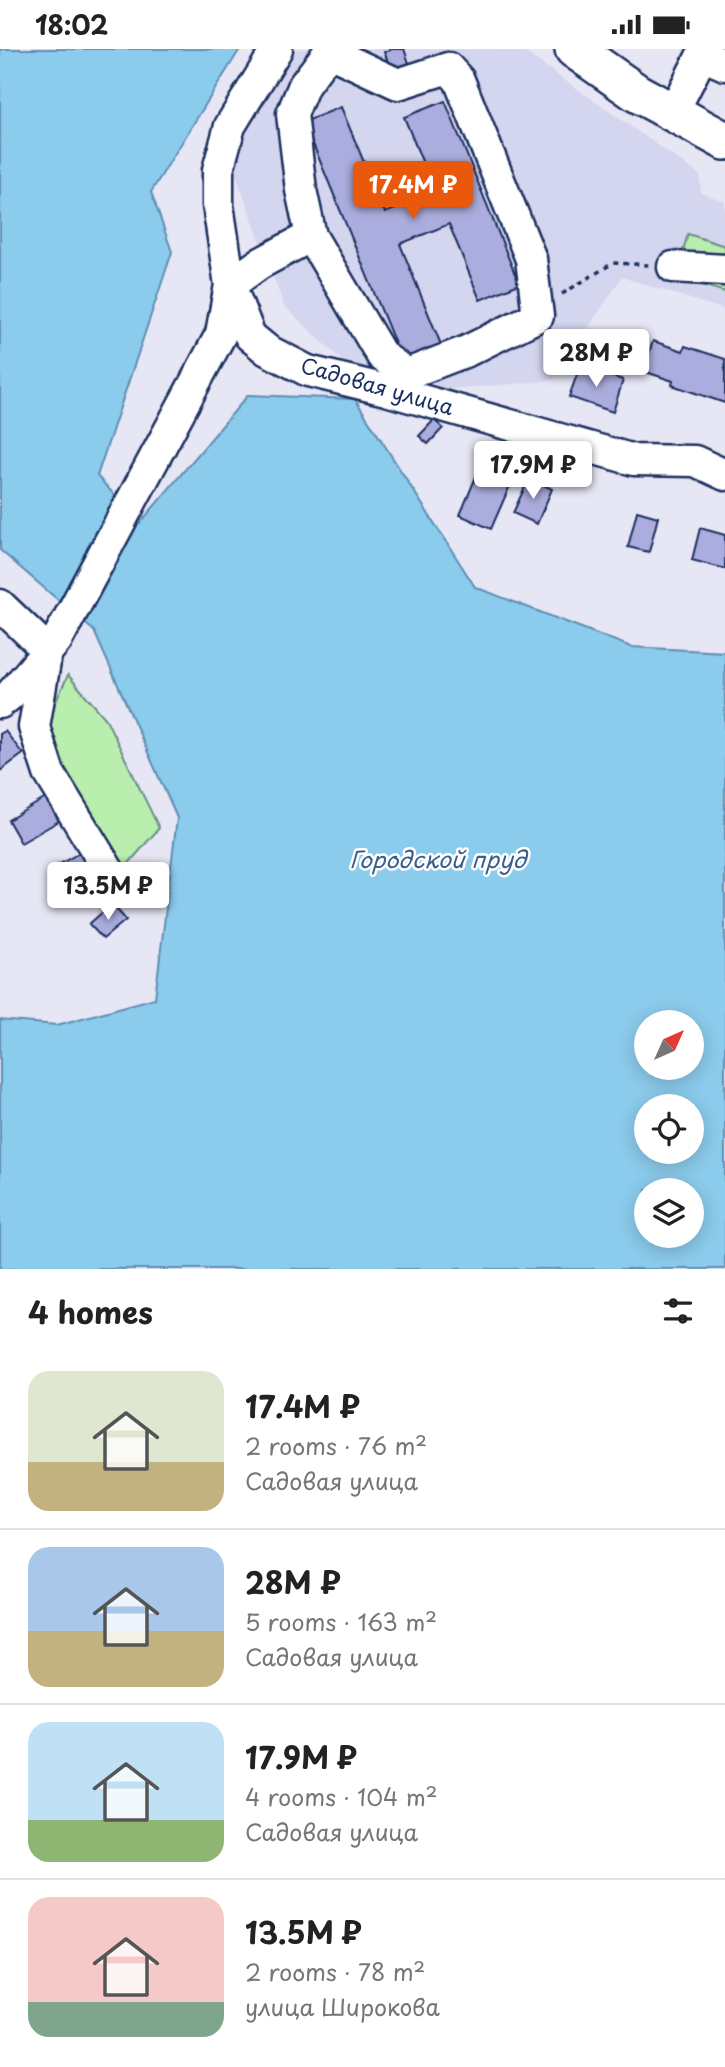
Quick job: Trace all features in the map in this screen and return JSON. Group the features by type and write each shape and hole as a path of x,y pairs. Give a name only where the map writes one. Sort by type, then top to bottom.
{"main road":[{"path":"574,49 637,93 725,141"}],"street":[{"path":"0,702 10,695 57,640 220,334 230,285 218,205 218,170 230,126 277,49"},
{"path":"330,50 398,83 448,68 459,80 531,259 538,316 467,351 407,374 382,356 311,236 301,190 292,114 303,85 330,50"},
{"path":"672,114 702,55 725,65"},
{"path":"230,285 259,264 311,236"},
{"path":"673,267 725,270"},
{"name":"Садовая улица","path":"230,285 250,336 267,350 308,371 386,390 634,460 695,461 725,475"},
{"path":"0,605 47,650"},
{"path":"47,650 34,727 49,773 118,886"}],"path":[{"path":"538,316 566,290 613,263 673,267"}],"shaded area":[{"path":"297,49 520,49 700,175 701,193 725,202 725,310 622,277 554,379 537,382 435,390 343,361 284,306 233,167 249,120"}],"green space":[{"path":"688,234 725,246 725,292 675,277"},
{"path":"68,675 106,719 159,828 125,868 87,819 60,762 46,723"}],"water":[{"name":"Городской пруд","path":"0,49 240,49 151,192 172,252 97,476 140,523 248,395 355,399 475,587 631,647 725,652 725,1269 0,1269 0,1020 57,1025 155,998 177,818 94,631 0,550"}],"building":[{"path":"404,49 410,66 393,73 384,52"},
{"path":"445,101 519,284 480,300 449,224 400,244 444,352 405,368 304,122 341,107 385,213 435,193 404,117"},
{"path":"653,341 683,351 685,346 725,359 725,403 672,385 673,381 643,371"},
{"path":"580,366 623,380 613,412 569,397"},
{"path":"434,420 443,428 428,444 419,436"},
{"path":"483,460 515,474 491,529 460,515"},
{"path":"529,478 552,489 537,524 513,513"},
{"path":"637,511 658,517 649,552 628,547"},
{"path":"700,528 725,535 725,569 692,560"},
{"path":"5,731 23,754 0,771 0,734"},
{"path":"46,798 59,821 21,843 8,820"},
{"path":"81,852 94,873 62,892 49,870"},
{"path":"112,904 126,920 103,939 89,924"}]}
